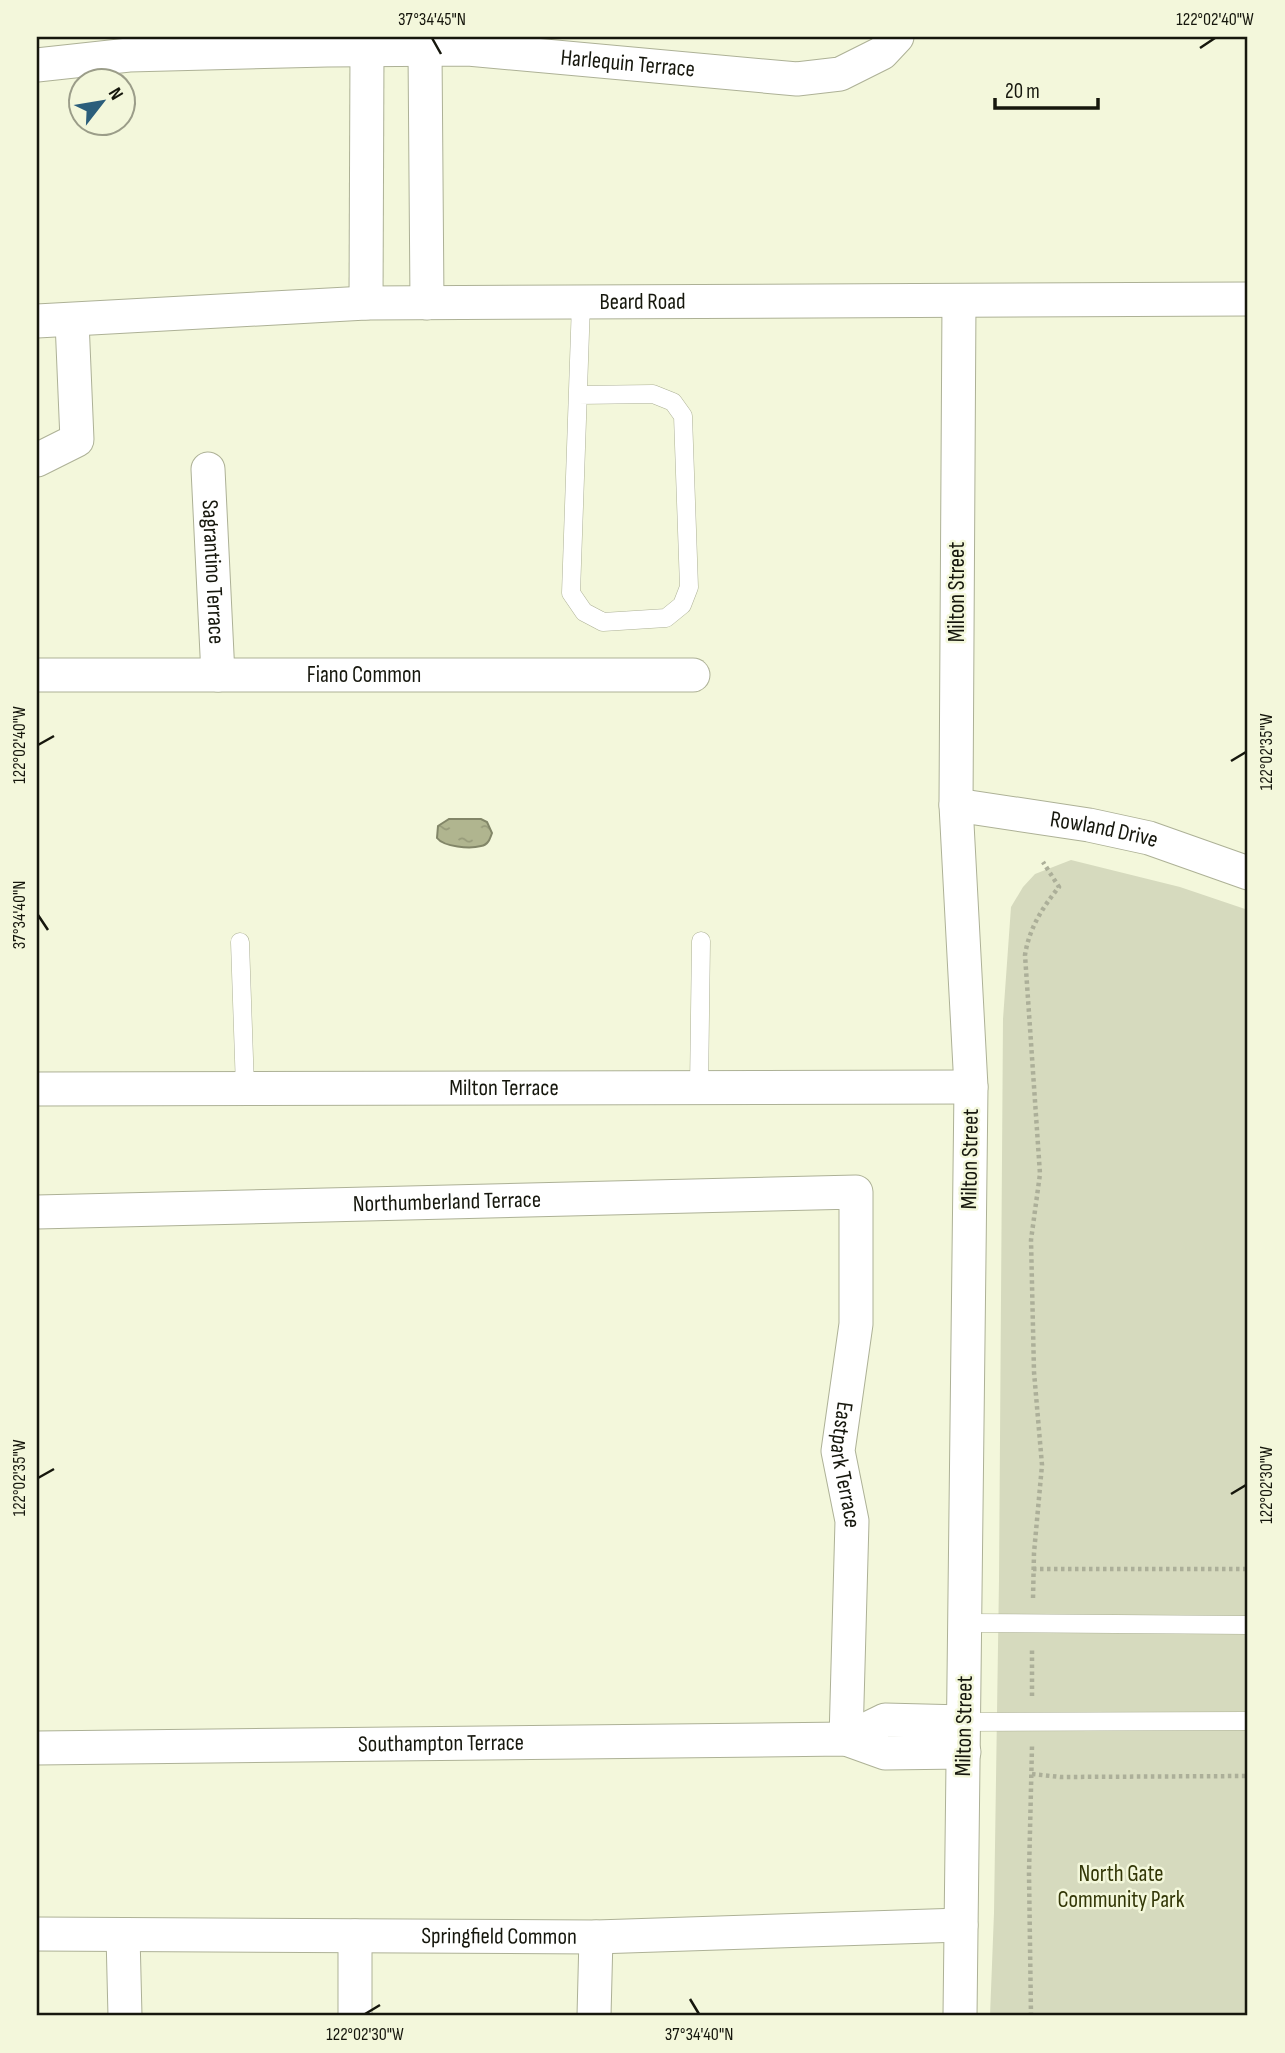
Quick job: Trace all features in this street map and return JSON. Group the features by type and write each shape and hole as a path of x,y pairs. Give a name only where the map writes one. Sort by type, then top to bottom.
{"street":[{"name":"Harlequin Terrace","path":"37,65 129,55 468,49 797,79 840,74 882,53 897,37"},
{"path":"366,50 366,303"},
{"path":"425,50 427,303"},
{"name":"Beard Road","path":"37,321 366,303 1248,299"},
{"name":"Milton Street","path":"958,301 956,806 971,1087 960,2016"},
{"path":"37,460 77,440 72,321"},
{"name":"Sagrantino Terrace","path":"208,469 218,675"},
{"name":"Fiano Common","path":"37,675 693,675"},
{"name":"Rowland Drive","path":"956,806 1089,825 1149,838 1248,873"},
{"name":"Milton Terrace","path":"37,1089 971,1087"},
{"name":"Northumberland Terrace","path":"37,1212 856,1192"},
{"name":"Eastpark Terrace","path":"846,1739 852,1521 838,1451 856,1324 856,1192"},
{"name":"Southampton Terrace","path":"37,1748 846,1739 885,1720 964,1737"},
{"name":"Springfield Common","path":"37,1934 596,1937 961,1925"},
{"path":"123,1935 125,2016"},
{"path":"355,1936 355,2016"},
{"path":"594,2016 596,1937"}],"lane":[{"path":"578,395 653,394 673,402 683,416 689,587 682,605 666,618 603,622 584,612 571,593 581,303"},
{"path":"699,1088 701,941"},
{"path":"240,942 245,1088"},
{"path":"965,1623 1248,1625"},
{"path":"964,1737 1032,1722 1248,1721"}],"path":[{"path":"1031,2016 1029,1872 1033,1569 1042,1465 1034,1372 1031,1240 1040,1174 1025,955 1028,938 1037,919 1059,887 1043,862"},
{"path":"1033,1569 1248,1569"},
{"path":"1031,1774 1060,1777 1248,1776"}],"green space":[{"name":"North Gate Community Park","path":"1071,860 1180,887 1248,910 1248,2016 990,2016 999,1580 1003,1019 1011,907 1035,874"}],"water":[{"path":"449,819 481,819 487,822 492,833 483,845 451,845 437,838 438,826"}]}
